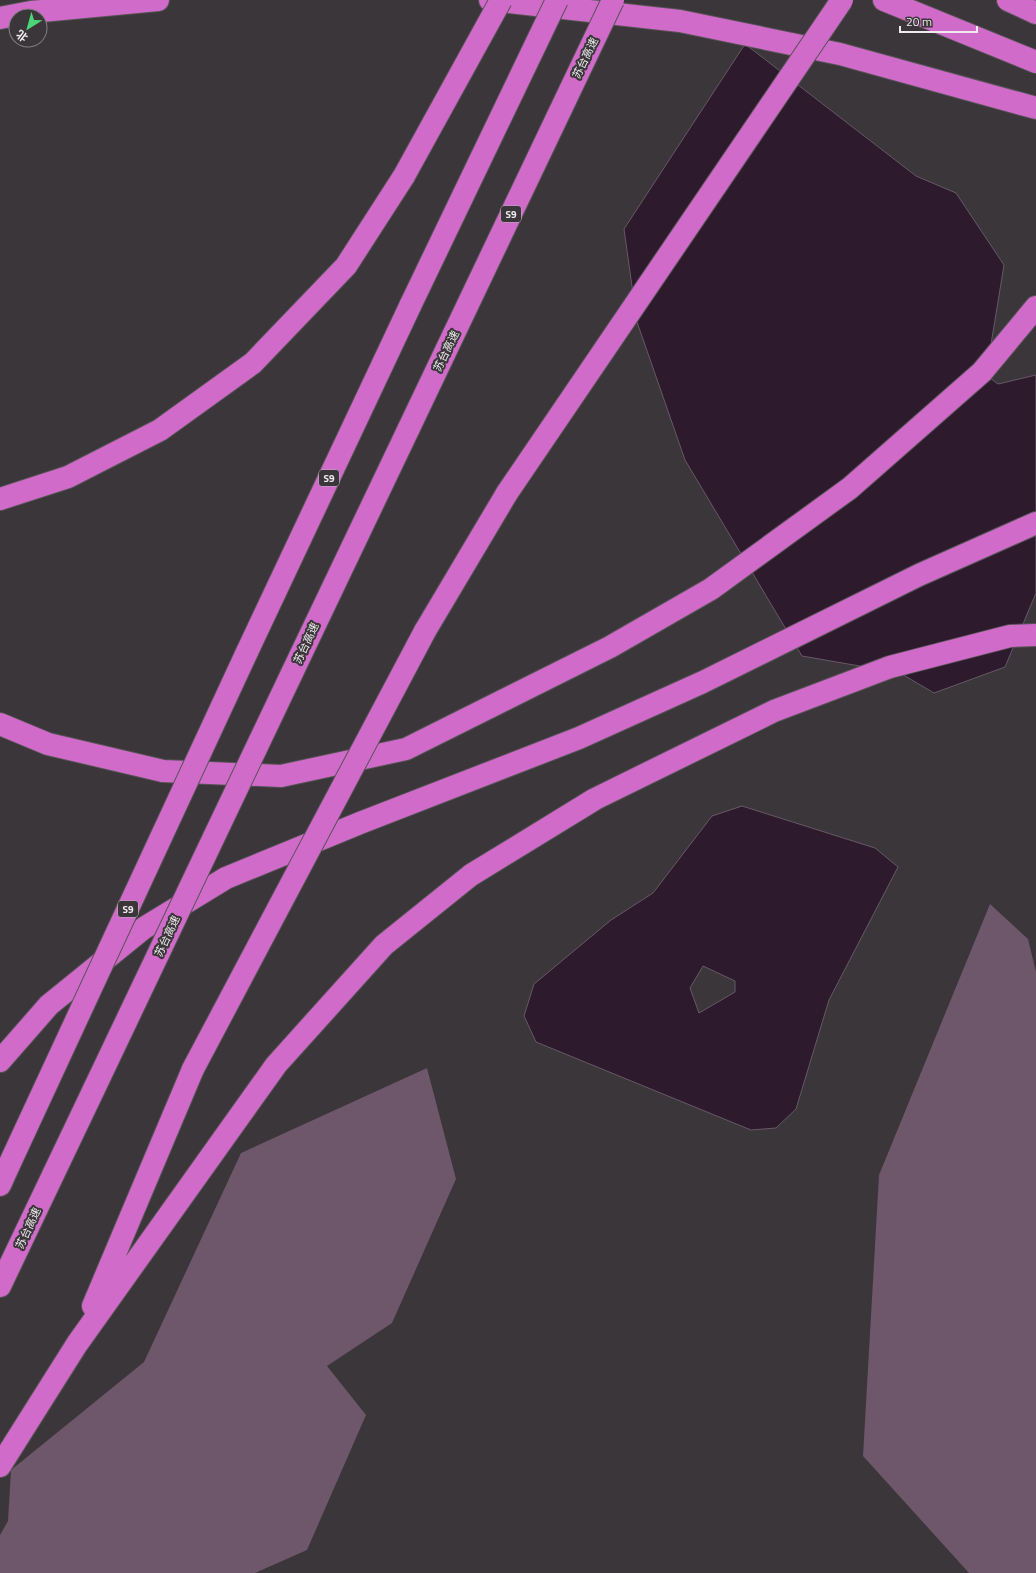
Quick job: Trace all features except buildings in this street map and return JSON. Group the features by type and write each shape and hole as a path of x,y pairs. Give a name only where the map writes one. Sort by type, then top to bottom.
{"highway":[{"path":"0,18 31,12 158,0"},
{"path":"490,0 680,21 840,54 1036,108"},
{"path":"0,499 68,476 160,430 253,363 346,266 404,176 501,0"},
{"name":"S9","path":"0,1185 247,652 411,304 557,0"},
{"name":"苏台高速","path":"0,1286 613,0"},
{"path":"77,1344 192,1069 425,631 507,493 842,0"},
{"path":"884,0 1036,62"},
{"path":"1008,0 1036,13"},
{"path":"0,724 48,744 163,771 281,776 406,748 610,647 711,589 850,488 982,372 1036,307"},
{"path":"0,1061 54,1000 144,928 226,878 360,823 579,738 703,682 919,575 1036,523"},
{"path":"0,1466 77,1344 276,1064 384,945 471,875 595,799 774,711 890,667 1010,636 1036,635"}],"shaded area":[{"path":"745,44 916,176 956,193 1004,265 986,375 998,384 1036,375 1036,593 1005,667 934,693 900,673 802,656 685,460 637,322 624,229"},
{"path":"742,806 875,848 898,867 829,1000 796,1109 776,1128 751,1130 536,1042 524,1016 534,984 611,920 653,893 712,816","holes":["703,966 735,981 735,992 699,1013 690,988"]},
{"path":"990,904 1028,939 1036,972 1036,1573 969,1573 863,1456 879,1175"},
{"path":"427,1068 456,1179 392,1323 327,1366 366,1415 307,1550 255,1573 0,1573 0,1535 8,1521 11,1470 144,1362 241,1153"}]}
